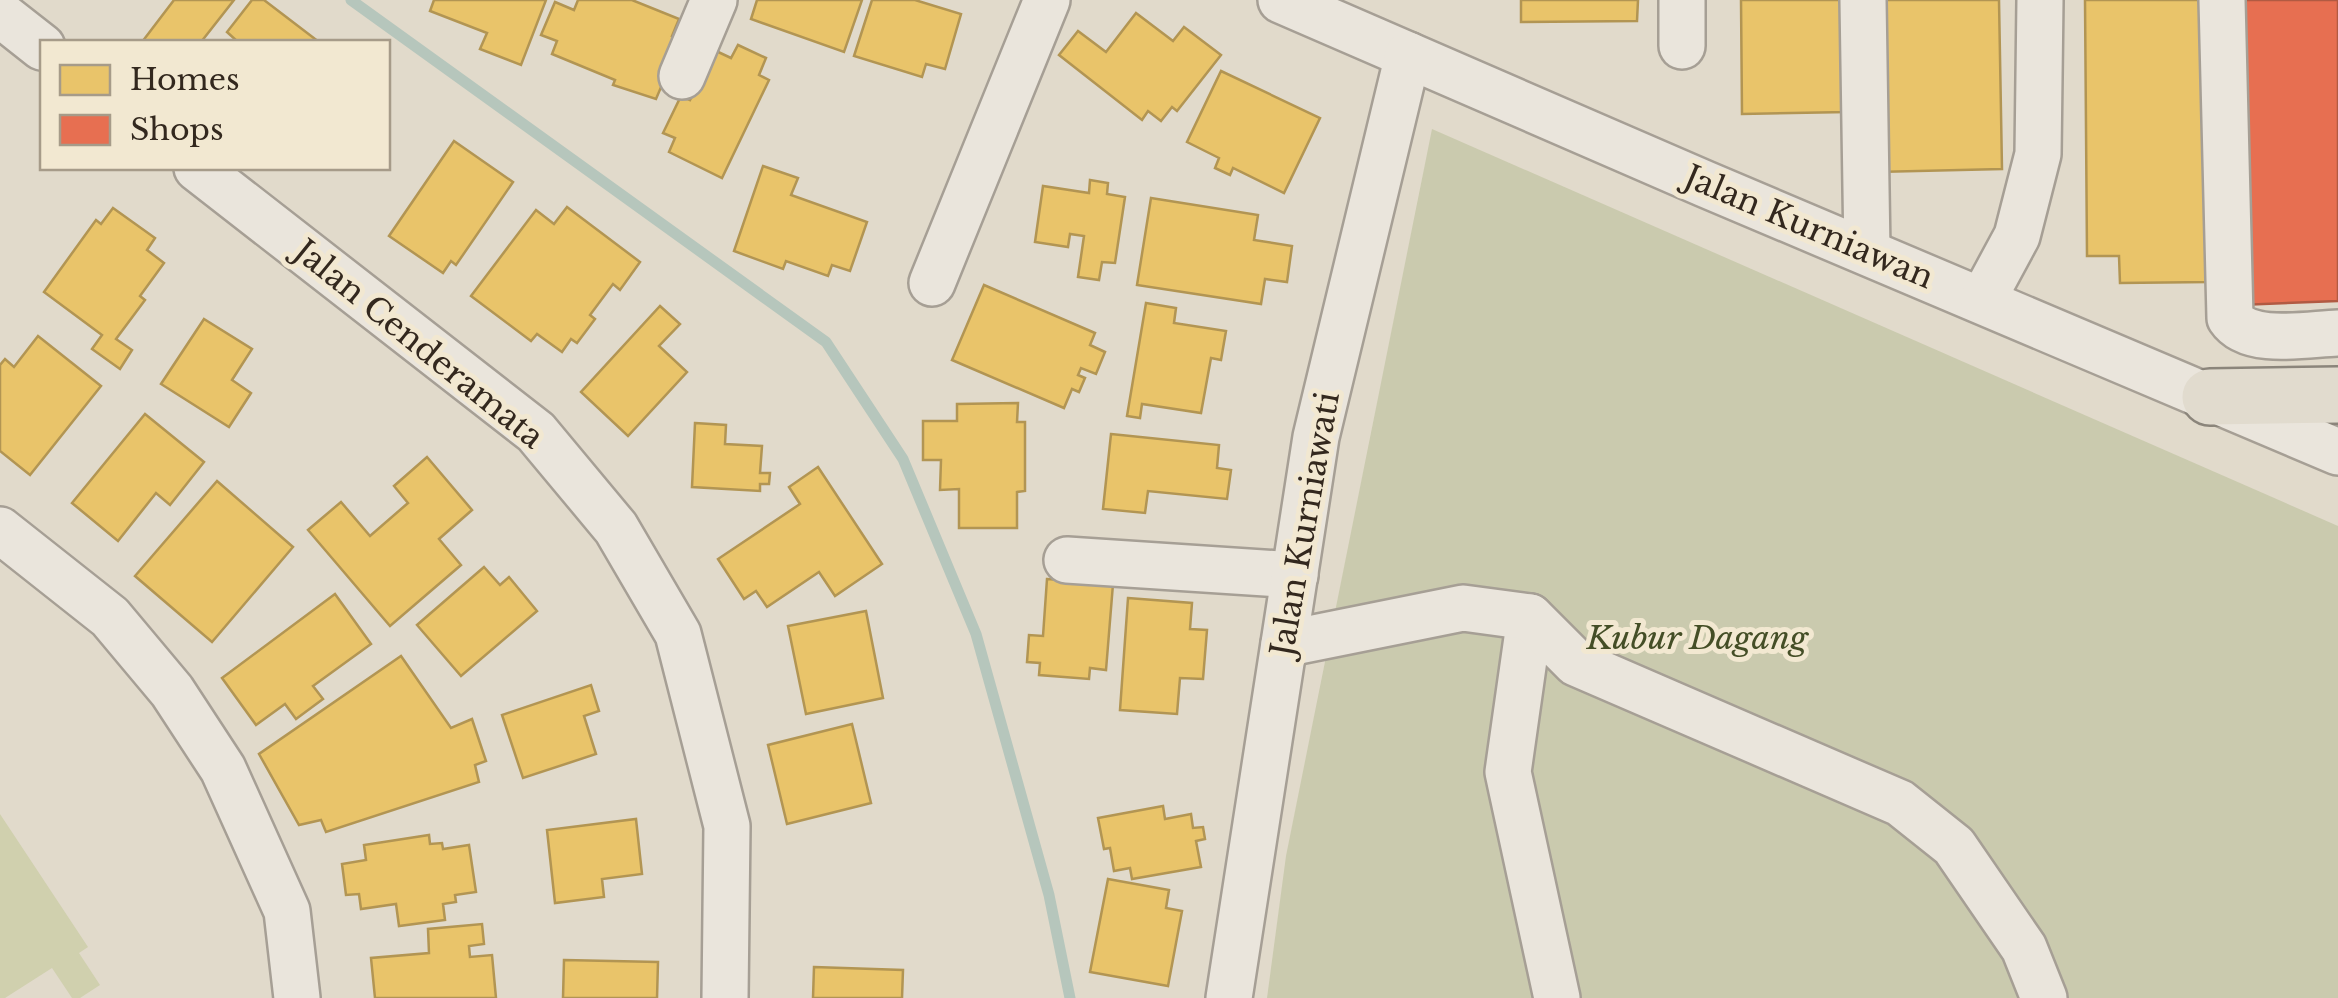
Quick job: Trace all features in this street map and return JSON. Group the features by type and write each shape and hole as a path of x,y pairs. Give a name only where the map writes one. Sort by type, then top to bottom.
{"main road":[{"path":"2210,397 2338,395"}],"street":[{"path":"682,76 714,0"},
{"path":"932,283 1047,0"},
{"name":"Jalan Kurniawan","path":"1282,0 2338,452"},
{"path":"1682,0 1682,46"},
{"path":"1863,0 1867,250"},
{"path":"1982,299 2017,236 2038,154 2040,0"},
{"path":"2222,0 2230,318 2236,328 2256,336 2338,333"},
{"path":"0,14 40,45"},
{"name":"Jalan Kurniawati","path":"1229,998 1316,437 1408,55"},
{"name":"Jalan Cenderamata","path":"200,170 536,432 616,528 678,634 727,826 725,998"},
{"path":"0,530 110,617 172,691 223,768 287,911 297,998"},
{"path":"1067,560 1295,575"},
{"path":"1284,644 1463,608 1530,617 1576,664 1900,802 1954,846 2024,948 2044,998"},
{"path":"1530,617 1508,772 1557,998"}],"green space":[{"name":"Kubur Dagang","path":"1432,129 2338,526 2338,998 1267,998 1286,856"},
{"path":"0,814 88,947 79,953 100,985 80,998 72,998 52,968 0,998"}],"building: Homes":[{"path":"174,0 234,0 203,40 144,40"},
{"path":"252,0 264,0 316,40 236,40 227,32"},
{"path":"434,0 546,0 521,65 480,49 487,33 430,11"},
{"path":"578,0 632,0 679,19 672,36 681,40 656,99 613,85 615,80 552,54 557,41 541,35 555,2 574,10"},
{"path":"757,0 862,0 844,52 751,19"},
{"path":"872,0 915,0 961,14 945,69 926,64 922,77 854,56"},
{"path":"1521,0 1638,0 1637,21 1521,22"},
{"path":"1741,0 1846,0 1847,112 1742,114"},
{"path":"1873,0 1999,0 2002,169 1876,172"},
{"path":"2085,0 2207,0 2209,282 2120,283 2119,256 2087,256"},
{"path":"1136,13 1173,41 1184,27 1221,55 1177,111 1172,107 1161,121 1148,111 1142,120 1059,55 1078,31 1106,52"},
{"path":"738,45 766,58 759,75 769,80 722,178 669,152 675,138 663,133 681,96 690,100 714,50 731,58"},
{"path":"1221,71 1320,118 1284,193 1233,168 1230,175 1215,168 1219,158 1187,142"},
{"path":"454,141 513,182 456,265 451,261 443,273 389,236"},
{"path":"763,166 798,178 791,195 867,222 850,271 832,265 828,276 786,261 783,269 734,251"},
{"path":"1090,180 1108,183 1107,194 1125,197 1115,263 1102,262 1099,280 1078,277 1084,236 1070,234 1068,247 1035,242 1043,186 1089,193"},
{"path":"1151,198 1258,215 1254,240 1292,246 1287,282 1265,279 1261,304 1137,285"},
{"path":"567,207 640,262 620,290 613,284 590,315 595,319 577,343 571,339 562,352 537,334 531,341 471,296 536,210 554,224"},
{"path":"113,208 155,238 147,250 164,263 140,296 145,300 116,339 132,350 120,369 92,349 102,335 44,292 96,220 101,224"},
{"path":"984,285 1095,333 1090,345 1105,352 1096,374 1081,368 1078,375 1085,378 1079,392 1072,389 1064,408 952,360"},
{"path":"1146,303 1176,308 1174,323 1226,331 1221,360 1211,358 1201,413 1142,404 1140,418 1127,416"},
{"path":"660,306 680,324 659,346 687,372 628,436 581,392"},
{"path":"204,319 252,349 232,380 251,393 229,427 161,384"},
{"path":"38,336 101,386 30,475 0,451 0,365 5,359 14,367"},
{"path":"1018,403 1017,422 1025,422 1025,491 1017,492 1017,528 959,528 959,489 940,490 941,460 923,460 923,421 957,421 957,404"},
{"path":"145,414 204,462 170,505 156,493 118,541 72,503"},
{"path":"695,423 726,425 725,444 762,446 760,473 770,473 769,484 760,484 760,491 692,487"},
{"path":"1111,434 1219,445 1217,468 1231,470 1227,499 1148,491 1145,513 1103,509"},
{"path":"427,457 472,510 439,539 461,565 390,626 308,530 341,502 370,536 408,503 394,486"},
{"path":"818,467 882,564 835,596 819,572 767,607 756,591 744,599 718,559 800,504 789,487"},
{"path":"217,481 293,547 212,642 135,576"},
{"path":"484,567 500,585 509,577 537,611 461,676 417,625"},
{"path":"1047,579 1113,584 1106,670 1090,668 1089,679 1039,675 1040,663 1027,662 1029,635 1043,636"},
{"path":"335,594 371,644 313,686 323,699 296,719 285,704 256,725 222,678"},
{"path":"1128,598 1192,603 1190,629 1207,630 1203,679 1180,678 1177,714 1120,710"},
{"path":"866,611 883,698 806,714 788,626"},
{"path":"401,656 451,728 472,719 486,761 475,765 479,782 326,832 321,820 299,825 259,754"},
{"path":"591,685 599,711 584,716 596,754 523,778 502,715"},
{"path":"852,724 871,803 787,824 768,745"},
{"path":"1163,806 1165,819 1191,814 1193,828 1203,827 1205,839 1196,841 1201,867 1132,879 1130,868 1114,871 1110,848 1104,849 1098,818"},
{"path":"636,819 642,874 602,879 604,897 555,903 547,830"},
{"path":"429,835 430,844 442,843 443,849 469,845 476,892 455,895 456,902 443,904 445,920 399,926 396,904 361,909 359,894 346,895 342,864 366,860 364,845"},
{"path":"1108,879 1169,890 1166,908 1182,911 1168,986 1090,972"},
{"path":"482,924 484,944 469,946 470,957 492,955 496,998 375,998 371,958 429,953 428,929"},
{"path":"564,960 658,962 657,998 563,998"},
{"path":"814,967 903,970 902,998 813,998"}],"building: Shops":[{"path":"2233,0 2338,0 2338,301 2240,305"}],"waterway":[{"path":"351,0 826,342 903,459 976,634 1049,895 1070,998"}]}
